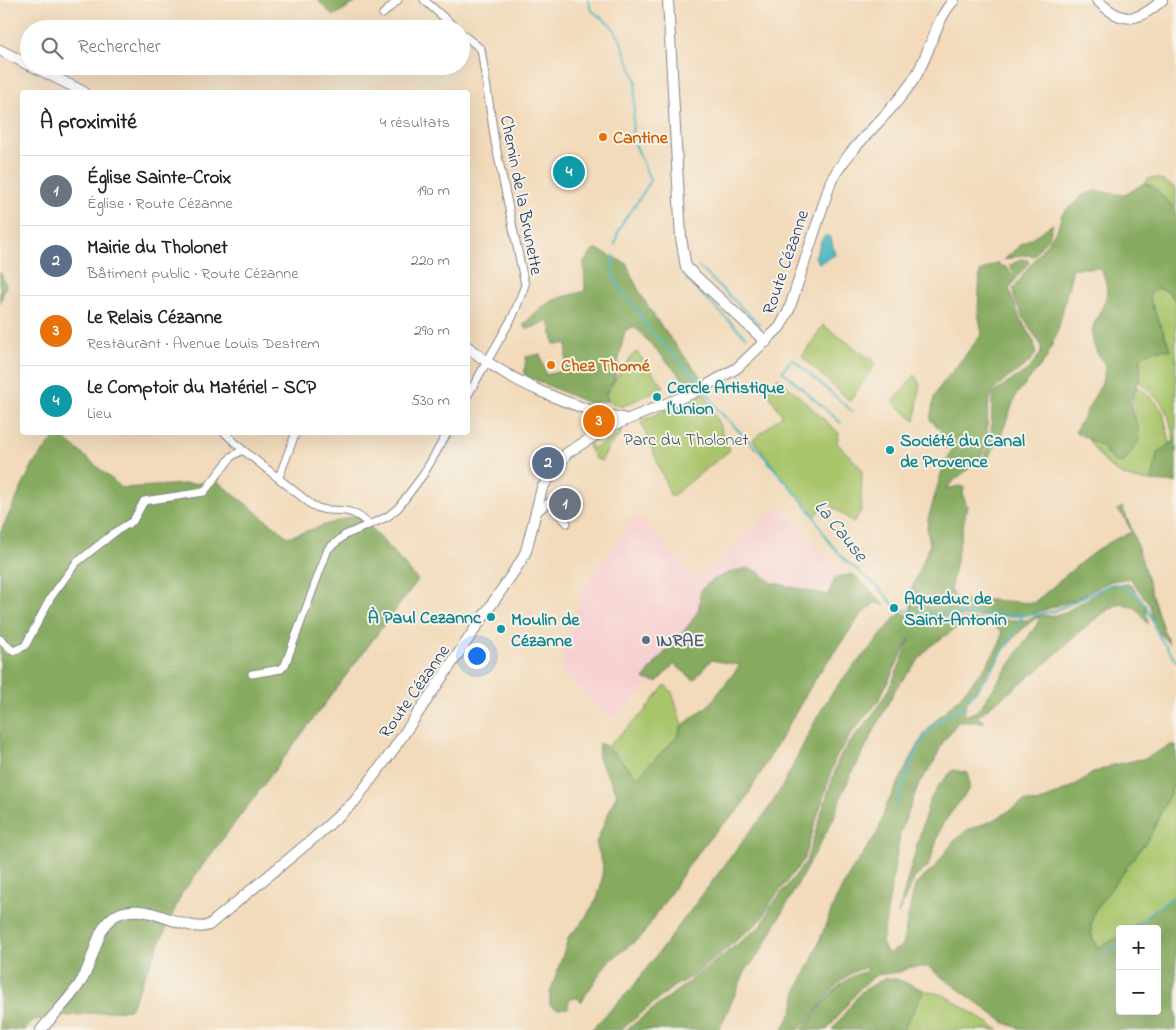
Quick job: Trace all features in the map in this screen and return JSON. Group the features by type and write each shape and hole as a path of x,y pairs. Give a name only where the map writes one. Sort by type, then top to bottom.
{"street":[{"path":"382,14 398,0"},
{"path":"424,0 447,20"},
{"path":"668,0 681,238 685,264 766,342"},
{"name":"Route Cézanne","path":"41,1030 81,980 90,964 100,932 105,923 113,916 124,911 147,912 194,926 204,927 209,925 301,849 354,802 391,753 521,561 529,541 533,516 542,488 567,453 580,443 626,419 706,387 744,363 766,342 786,316 831,181 842,163 910,84 923,64 946,10 954,0"},
{"path":"1097,0 1110,13 1125,18 1147,12 1162,0"},
{"name":"Chemin de la Brunette","path":"470,40 481,49 495,142 524,281 524,292 513,316 470,391"},
{"path":"0,50 20,61"},
{"path":"49,75 80,90"},
{"path":"470,348 486,363 532,387 603,414 626,419"},
{"path":"227,435 243,450 316,508 354,512 368,524"},
{"path":"279,477 295,435"},
{"path":"252,674 280,669 285,665 328,549 346,535 387,517 407,499 446,435"},
{"path":"0,639 13,651 25,646 51,597 76,563 115,532 134,521 144,501 204,492 232,456 243,450"},
{"path":"533,516 550,502 567,523"}],"shaded area":[{"path":"777,506 851,580 719,620 612,719 560,669 582,590 636,514 697,579"}],"green space":[{"path":"318,0 360,0 333,16"},
{"path":"1150,178 1160,179 1176,188 1176,210 1154,187 1144,183"},
{"path":"1144,183 1154,187 1176,210 1176,301 1167,291 1157,288 1149,295 1170,350 1154,350 1141,358 1139,382 1130,401 1131,412 1138,426 1139,441 1123,463 1115,462 1103,447 1075,432 1102,383 1106,366 1095,348 1092,332 1105,300 1106,288 1102,271 1097,268 1073,268 1058,330 1046,359 1016,395 999,441 987,459 984,457 991,436 992,401 995,392 1030,368 1041,353 1041,345 1024,319 1015,300 1013,289 1058,228 1062,214 1083,195 1095,191 1125,195"},
{"path":"1053,224 1050,234 1034,256 1022,255 1004,260 1020,245"},
{"path":"595,248 627,264 651,312 706,383 693,390 637,329 632,327 625,331 614,381 606,393 608,401 588,403 524,375 526,357 540,354 546,375 565,370 567,344 554,344 549,321 528,329 523,326 544,305 565,296 585,291 584,262"},
{"path":"1021,259 1028,260 1029,263 1018,276 1009,266"},
{"path":"998,262 1000,266 1004,266 1017,277 1009,289 1019,316 1034,342 1036,353 1032,360 1001,383 992,394 988,408 987,440 982,454 974,464 946,489 959,486 964,487 963,496 967,506 950,590 958,601 976,599 1033,603 1104,545 1132,532 1124,517 1117,510 1122,507 1136,541 1169,644 1154,627 1150,605 1130,578 1111,581 1074,600 1026,616 921,617 911,610 909,595 930,544 927,528 928,519 942,471 952,449 951,443 944,449 940,429 930,420 934,398 939,388 982,334 978,312 980,272"},
{"path":"0,272 6,285 0,303"},
{"path":"1157,288 1167,291 1176,301 1176,439 1174,440 1169,417 1161,402 1139,382 1141,358 1147,352 1170,349 1149,295"},
{"path":"823,325 876,363 850,401 802,357"},
{"path":"637,352 664,387 621,407 608,401 606,393 632,355"},
{"path":"915,375 920,385 915,421 893,402"},
{"path":"778,377 839,433 837,443 862,469 861,510 854,523 828,503 814,517 753,440 782,415 767,392"},
{"path":"1138,386 1156,402 1163,412 1170,443 1157,454 1152,481 1129,477 1113,469 1100,456 1087,438 1103,447 1109,457 1124,463 1138,426 1132,406"},
{"name":"Parc du Tholonet","path":"705,393 730,450 671,497 641,421"},
{"path":"620,426 621,434 610,446 601,461 595,458 586,443 589,441 592,447 596,448 620,434 617,427"},
{"path":"56,435 60,435 122,488 218,482 288,537 359,514 418,580 182,893 130,1009 34,1020 24,1030 0,1030 0,533 33,464"},
{"path":"1176,439 1176,483 1152,481 1157,454"},
{"path":"746,568 757,571 773,583 828,595 835,578 853,574 885,605 875,603 861,615 817,676 739,810 714,833 691,862 642,936 607,963 581,1002 578,998 569,999 568,1008 558,1009 550,1005 550,993 569,936 581,924 597,899 601,885 603,865 596,843 617,793 598,758 599,743 606,746 637,777 677,737 683,725 710,704 740,665 711,660 694,680 674,664 657,682 644,679 656,662 692,621 699,608 702,589 723,575"},
{"path":"1130,584 1145,604 1148,624 1136,608 1120,603 1087,625 1049,661 977,717 985,722 958,722 943,742 932,766 919,783 900,834 882,943 888,954 902,946 915,885 934,868 954,841 967,830 994,820 1025,801 1036,803 1042,801 1070,788 1093,773 1113,765 1146,758 1171,745 1176,745 1176,780 1150,836 1095,910 1091,923 1091,936 1097,948 1116,939 1116,1015 1161,1015 1161,925 1136,925 1158,907 1176,896 1176,1030 1024,1030 1005,1023 928,967 911,967 900,972 876,975 860,988 827,1030 802,1030 838,987 856,975 866,972 869,967 857,970 838,984 799,1030 782,1030 793,1011 797,990 810,964 836,899 850,873 878,832 887,804 923,736 934,722 960,697 987,664 1000,643 1002,632 986,621 959,626 929,647 896,688 842,793 834,818 762,949 745,972 719,1030 626,1030 762,925 771,906 806,862 839,758 883,700 910,638 877,703 853,731 835,759 804,859 771,902 761,920 697,973 673,987 621,1030 591,1030 632,988 763,816 774,801 828,699 844,677 896,616 898,617 900,612 922,620 1026,620 1040,615 1051,616 1066,612 1110,585","holes":["1039,617 1039,621 977,711 965,716 966,704 999,656 1020,632"]},
{"path":"665,685 672,692 682,725 677,737 637,777 608,746 643,713"},
{"path":"953,770 968,773 969,789 942,825 928,867 915,877 898,914 929,802 938,786"},
{"path":"1176,780 1176,896 1135,925 1116,925 1116,939 1097,948 1091,929 1095,910 1150,836"},
{"path":"885,978 897,979 924,990 903,1030 832,1030 861,992"},
{"path":"924,990 946,996 999,1030 903,1030"}],"water":[{"path":"826,235 831,238 835,255 819,263 815,257 822,239"}],"waterway":[{"name":"La Cause","path":"588,0 591,10 611,25 620,39 636,81 632,136 650,180 620,227 615,245"},
{"name":"La Cause","path":"614,255 612,274 626,297 638,310 646,326 702,384"},
{"path":"698,266 759,324"},
{"path":"686,279 746,337"},
{"path":"841,423 782,371 792,359 852,411"},
{"name":"La Cause","path":"706,390 719,411 760,452 811,511 827,539 847,562 877,586 894,605 903,610 924,613 1034,615 1054,611 1112,584 1119,584 1136,594 1145,604 1160,638 1176,661"},
{"path":"895,808 913,760 927,733 973,695 996,663 1022,616"},
{"path":"1140,925 1146,915 1176,895"},
{"path":"1095,959 1116,946"}],"place":[{"name":"Cantine","path":"603,137"},
{"name":"Le Comptoir du Matériel - SCP","path":"569,172"},
{"name":"Chez Thomé","path":"551,365"},
{"name":"Cercle Artistique l'Union","path":"657,397"},
{"name":"Le Relais Cézanne","path":"599,421"},
{"name":"Société du Canal de Provence","path":"890,450"},
{"name":"Mairie du Tholonet","path":"548,463"},
{"name":"Église Sainte-Croix","path":"565,504"},
{"name":"Aqueduc de Saint-Antonin","path":"894,608"},
{"name":"À Paul Cezannc","path":"491,617"},
{"name":"Moulin de Cézanne","path":"501,629"},
{"name":"INRAE","path":"646,640"}]}
